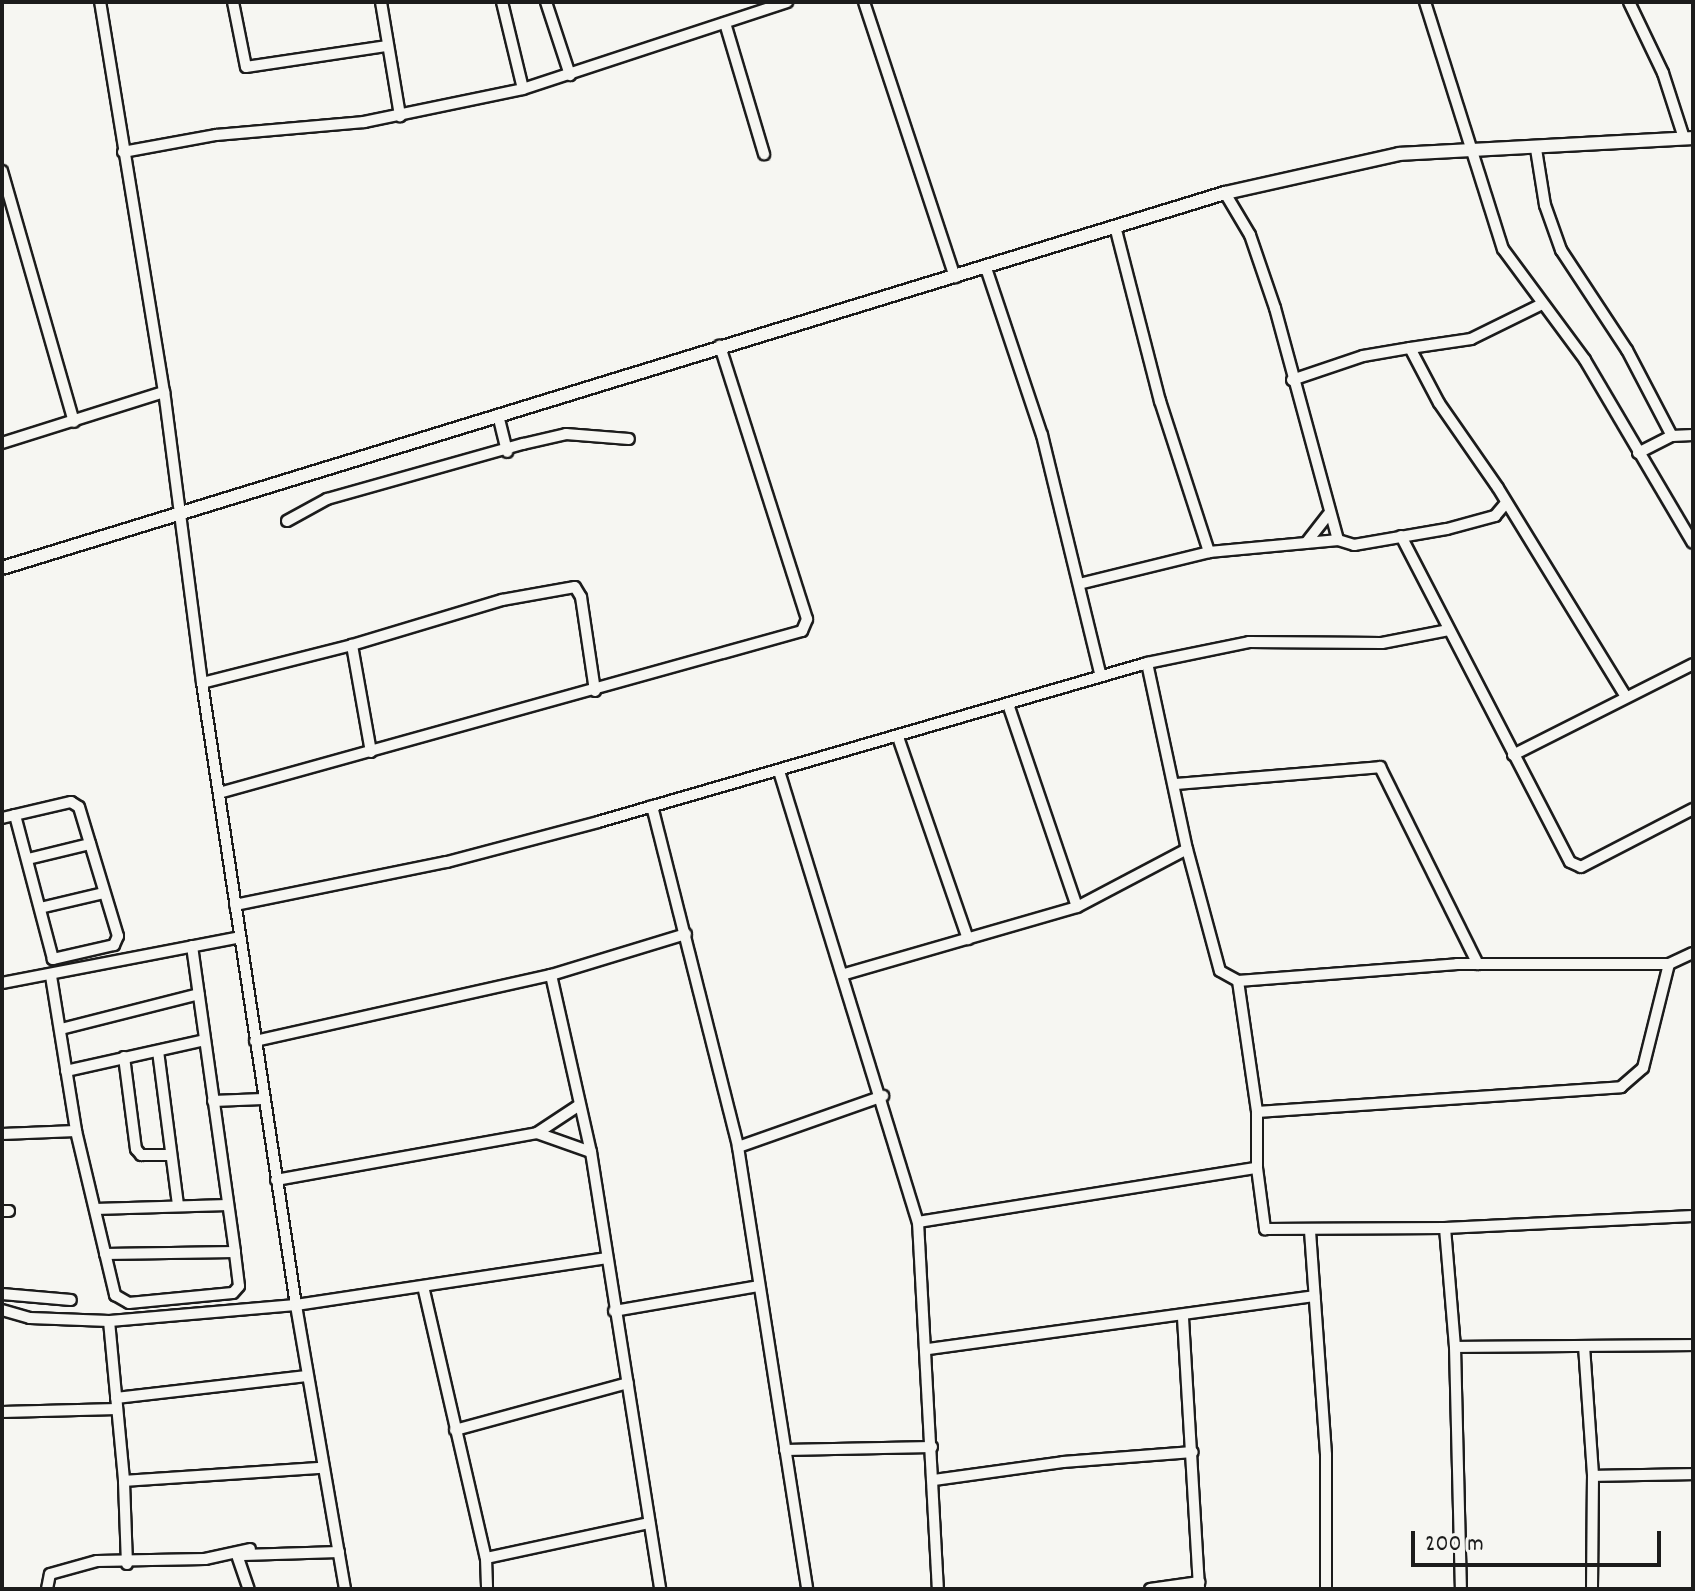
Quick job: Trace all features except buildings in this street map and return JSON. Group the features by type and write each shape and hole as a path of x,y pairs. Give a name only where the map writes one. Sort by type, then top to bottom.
{"street":[{"path":"100,2 164,392 202,683 263,1099 321,1468 345,1589"},
{"path":"233,2 246,67 387,46"},
{"path":"381,2 400,116"},
{"path":"502,2 523,89"},
{"path":"546,2 570,75"},
{"path":"123,152 216,135 400,116 523,89 787,2"},
{"path":"864,2 955,277"},
{"path":"1425,2 1503,249 1540,305 1585,360 1638,453 1689,528 1693,543"},
{"path":"2,568 720,346 1116,230 1225,193 1399,154 1536,149 1688,138 1663,73 1629,2"},
{"path":"725,23 764,154"},
{"path":"1536,149 1538,177 1561,250 1627,350 1672,436"},
{"path":"2,171 74,422"},
{"path":"1225,193 1250,235 1275,308 1328,515 1338,540"},
{"path":"1116,230 1160,401 1209,552"},
{"path":"986,268 1042,435 1100,673"},
{"path":"1292,380 1363,356 1471,339 1540,305"},
{"path":"219,793 791,637 806,626 771,496 720,346"},
{"path":"1410,348 1439,403 1506,503 1626,697"},
{"path":"2,443 164,392"},
{"path":"498,415 507,452"},
{"path":"287,521 342,494 566,434 629,439"},
{"path":"1638,453 1672,436 1693,435"},
{"path":"1079,584 1209,552 1338,540 1354,545 1495,516 1506,503"},
{"path":"1306,543 1328,515"},
{"path":"1401,536 1513,755 1576,866 1693,809"},
{"path":"202,683 352,645 502,600 575,587 581,597 595,691"},
{"path":"235,905 447,862 898,737 1100,673 1249,642 1382,643 1449,630"},
{"path":"352,645 371,752"},
{"path":"1147,663 1187,849 1220,971 1238,981 1478,964 1582,968 1669,964 1693,953"},
{"path":"1513,755 1693,664"},
{"path":"1008,704 1077,907"},
{"path":"898,737 968,939"},
{"path":"1175,784 1380,767 1478,964"},
{"path":"779,771 883,1096 918,1222 928,1349 938,1589"},
{"path":"2,818 15,815 75,804 90,844 117,941 53,959 15,815"},
{"path":"652,806 738,1147 807,1589"},
{"path":"28,859 90,844"},
{"path":"845,974 1077,907 1187,849"},
{"path":"40,908 104,893"},
{"path":"255,1041 551,975 686,934"},
{"path":"2,983 51,976 240,937"},
{"path":"51,976 76,1131 115,1295 129,1303 233,1293 239,1286 235,1252 192,946"},
{"path":"1257,1112 1621,1087 1643,1068 1669,964"},
{"path":"551,975 578,1106 591,1152 605,1258 660,1589"},
{"path":"1238,981 1257,1112 1257,1168 1265,1229 1445,1228 1693,1216"},
{"path":"61,1029 199,994"},
{"path":"66,1071 205,1040"},
{"path":"158,1051 178,1206"},
{"path":"124,1057 136,1149 141,1155 171,1155"},
{"path":"738,1147 883,1096"},
{"path":"213,1101 263,1099"},
{"path":"276,1180 537,1133 578,1106"},
{"path":"2,1134 76,1131"},
{"path":"537,1133 591,1152"},
{"path":"918,1222 1257,1168"},
{"path":"95,1209 228,1205"},
{"path":"1445,1228 1455,1347 1461,1589"},
{"path":"1310,1231 1326,1455 1326,1589"},
{"path":"105,1254 235,1252"},
{"path":"2,1310 30,1318 109,1321 296,1305 605,1258"},
{"path":"423,1286 486,1558 487,1589"},
{"path":"614,1311 759,1286"},
{"path":"2,1294 71,1300"},
{"path":"928,1349 1183,1318 1314,1296"},
{"path":"1150,1589 1199,1585 1183,1318"},
{"path":"109,1321 124,1481 127,1564"},
{"path":"1455,1347 1693,1345"},
{"path":"1584,1346 1593,1476 1592,1589"},
{"path":"2,1412 117,1403 307,1376"},
{"path":"455,1430 628,1383"},
{"path":"785,1450 932,1447"},
{"path":"934,1480 1063,1462 1193,1452"},
{"path":"124,1481 321,1468"},
{"path":"1593,1476 1693,1474"},
{"path":"486,1558 649,1523"},
{"path":"237,1555 250,1549"},
{"path":"47,1589 50,1574 97,1561 127,1564 237,1555 339,1552"},
{"path":"237,1555 249,1589"}]}
